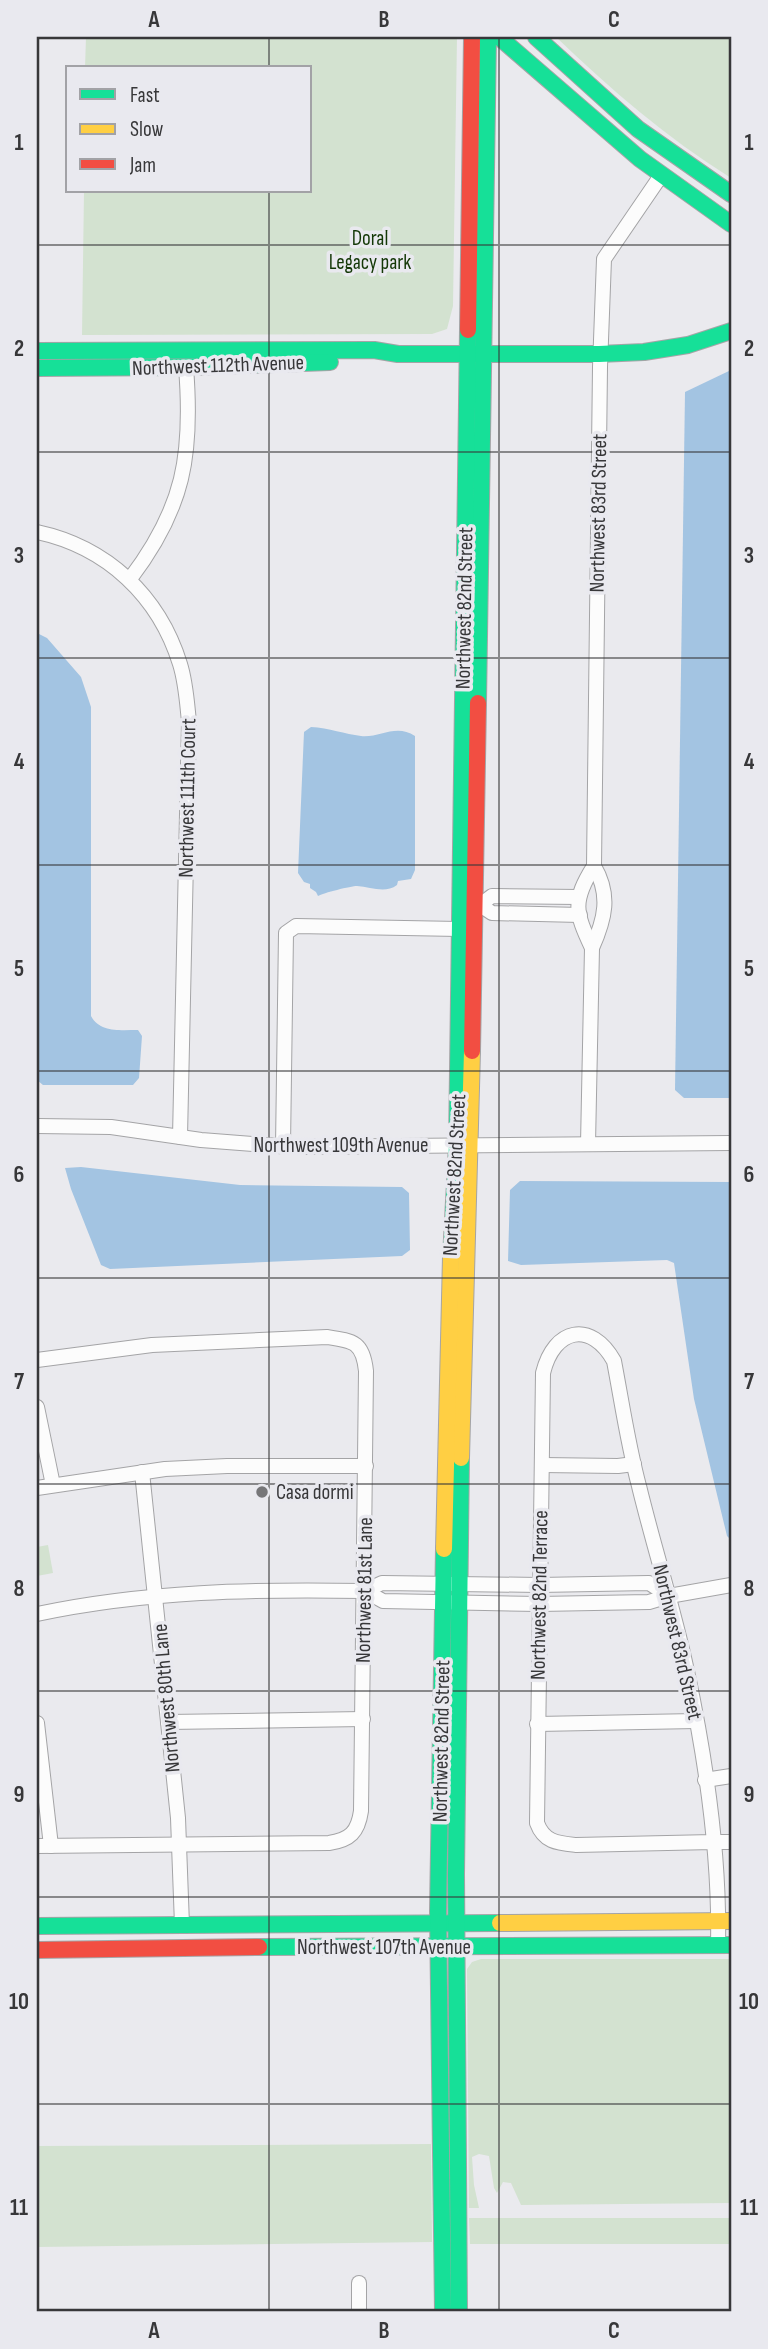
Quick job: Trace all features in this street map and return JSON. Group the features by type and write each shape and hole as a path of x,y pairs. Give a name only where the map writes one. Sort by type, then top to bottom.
{"street":[{"name":"Northwest 82nd Street","path":"443,2312 438,1946 443,1583 449,1290 464,1145 471,905 478,172 472,37"},
{"name":"Northwest 82nd Street","path":"478,172 488,83 488,37"},
{"path":"499,37 612,139 660,177 731,224"},
{"path":"536,37 638,129 731,194"},
{"path":"488,83 492,74 505,65 528,63"},
{"name":"Northwest 83rd Street","path":"592,948 601,927 605,905 602,881 594,866 600,355 604,259 660,177"},
{"name":"Northwest 112th Avenue","path":"37,351 361,350 398,354 600,355 679,349 709,341 731,331"},
{"path":"130,579 158,541 180,487 186,460 186,367 183,359 170,351"},
{"name":"Northwest 112th Avenue","path":"37,369 186,367 377,359 398,354"},
{"name":"Northwest 111th Court","path":"37,532 100,557 130,579 155,612 180,663 189,722 180,1137"},
{"name":"Northwest 83rd Street","path":"588,1144 592,948 577,904 582,885 594,866"},
{"path":"471,905 492,896 579,897"},
{"name":"Northwest 82nd Street","path":"459,2312 456,1924 465,1297 459,929 471,905"},
{"path":"471,905 492,913 580,915"},
{"path":"283,1146 286,933 296,926 459,929"},
{"name":"Northwest 109th Avenue","path":"37,1126 111,1128 283,1146 731,1143"},
{"name":"Northwest 82nd Terrace","path":"605,1345 590,1336 575,1334 553,1347 547,1355 543,1373 537,1823 549,1840 576,1845 713,1842"},
{"name":"Northwest 81st Lane","path":"37,1360 152,1345 314,1338 348,1340 365,1354 365,1591 359,1826 344,1841 329,1843 180,1844"},
{"name":"Northwest 83rd Street","path":"605,1345 614,1361 634,1464 687,1671 725,1921 725,1945"},
{"path":"37,1407 52,1485"},
{"path":"542,1465 634,1464"},
{"path":"37,1488 142,1472 228,1466 366,1466"},
{"name":"Northwest 80th Lane","path":"142,1472 157,1595 180,1844 182,1925"},
{"path":"37,1614 93,1602 157,1595 237,1591 365,1591 382,1583 539,1586 649,1583 669,1596"},
{"path":"365,1591 383,1601 539,1604 649,1602 731,1585"},
{"path":"168,1722 363,1719"},
{"path":"537,1724 696,1721"},
{"path":"37,1723 44,1846 180,1844"},
{"path":"705,1780 731,1776"},
{"path":"713,1842 731,1842"},
{"name":"Northwest 107th Avenue","path":"37,1926 725,1921"},
{"name":"Northwest 107th Avenue","path":"37,1950 725,1945"},
{"path":"359,2283 359,2312"}],"green space":[{"name":"Doral Legacy park","path":"86,37 457,37 453,306 447,329 432,334 82,335 84,192 312,192 312,66 85,66"},
{"path":"556,37 731,37 731,178 640,112"},
{"path":"48,1545 53,1573 37,1576 37,1547"},
{"path":"481,1959 731,1959 731,2203 521,2205 511,2183 503,2182 497,2193 489,2156 479,2154 472,2157 479,2208 469,2208 467,1969 472,1962"},
{"path":"431,2144 432,2242 37,2247 37,2146"},
{"path":"469,2218 731,2218 731,2244 470,2244"}],"water":[{"path":"731,370 731,1098 684,1098 675,1090 685,392"},
{"path":"37,633 47,638 81,677 91,707 91,1016 105,1028 138,1030 142,1036 139,1078 133,1085 43,1085 37,1080"},
{"path":"311,727 361,736 401,731 415,736 415,870 411,879 398,881 397,885 388,889 354,886 318,896 298,873 304,732"},
{"path":"81,1167 240,1185 402,1187 409,1193 410,1250 402,1256 110,1269 101,1265 65,1168"},
{"path":"520,1181 731,1182 731,1540 727,1536 694,1399 674,1263 667,1260 521,1265 508,1261 510,1190"}],"traffic: fast":[{"path":"478,703 488,37"},
{"path":"499,37 640,159 731,224"},
{"path":"536,37 638,129 731,194"},
{"path":"451,1257 457,1145 468,330"},
{"path":"37,351 374,350 398,354 599,354 644,352 688,345 731,331"},
{"path":"37,368 330,362"},
{"path":"459,2312 456,1874 461,1458"},
{"path":"443,2312 438,1911 444,1549"},
{"path":"37,1926 500,1923"},
{"path":"259,1947 731,1945"}],"traffic: slow":[{"path":"461,1458 472,1051"},
{"path":"444,1549 451,1257"},
{"path":"500,1923 731,1921"}],"traffic: jam":[{"path":"468,330 472,37"},
{"path":"472,1051 478,703"},
{"path":"37,1950 259,1947"}],"place":[{"name":"Casa dormi","path":"262,1492"}]}
